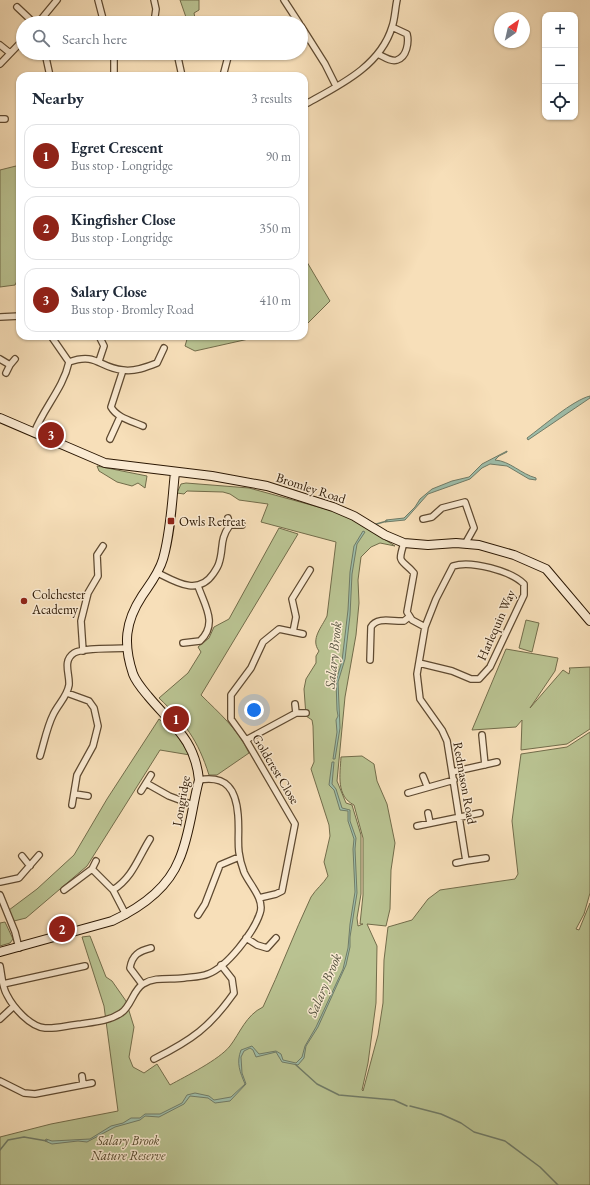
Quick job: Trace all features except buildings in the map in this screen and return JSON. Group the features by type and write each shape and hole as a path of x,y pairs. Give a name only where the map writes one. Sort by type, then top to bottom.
{"street":[{"path":"44,16 57,0"},
{"path":"98,0 102,16"},
{"path":"154,0 156,9 155,16"},
{"path":"284,0 294,16"},
{"path":"308,103 361,72 378,54 392,27 397,0"},
{"path":"17,7 27,16"},
{"path":"378,54 391,60 398,60 403,56 408,41 407,34 392,27"},
{"path":"308,37 325,64 336,86"},
{"path":"0,45 10,53"},
{"path":"0,64 16,47"},
{"path":"47,60 49,72"},
{"path":"114,60 114,72"},
{"path":"179,60 181,72"},
{"path":"224,72 227,60"},
{"path":"0,317 16,316"},
{"path":"54,340 69,362"},
{"path":"99,361 104,346 101,340"},
{"path":"34,433 45,408 57,393 69,362 80,358 90,358 123,370 142,368 157,363 164,348"},
{"path":"0,359 10,365"},
{"path":"6,372 15,359"},
{"path":"123,370 111,407 114,413 120,417 143,426"},
{"path":"110,439 120,417"},
{"name":"Bromley Road","path":"0,418 105,463 236,480 309,499 351,514 385,535 404,543 428,546 465,544 492,548 541,566 552,574 590,621"},
{"name":"Longridge","path":"0,952 112,922 126,915 146,903 161,887 179,861 199,780 198,767 188,742 180,730 148,696 134,676 126,648 126,635 135,608 158,573 164,552 175,472"},
{"path":"423,519 432,517 442,508 465,502 474,528 465,544"},
{"path":"158,573 179,584 189,587 198,586 210,578 219,564 224,534 230,525 228,518"},
{"path":"230,525 242,525"},
{"path":"404,543 400,558 401,562 414,573 407,606 409,617 426,627"},
{"path":"83,651 82,622 88,593 98,576 97,555 103,546"},
{"name":"Harlequin Way","path":"419,663 452,671 471,679 479,679 490,667 524,595 524,584 506,572 463,563 453,566 436,599 426,627"},
{"path":"293,632 296,617 292,599 310,570"},
{"path":"183,644 200,641 210,628 209,617 198,586"},
{"path":"370,660 371,627 374,623 379,620 404,621 409,617"},
{"name":"Redmason Road","path":"426,627 417,674 420,699 442,730 447,742 466,861"},
{"name":"Goldcrest Close","path":"259,898 282,891 295,824 246,740 231,719 231,695 251,668 263,642 279,629 303,634"},
{"path":"40,756 53,715 67,693 67,661 73,654 83,651 126,648"},
{"path":"67,693 89,701 94,708 98,726 93,746 77,775 72,805"},
{"path":"295,704 296,713"},
{"path":"246,740 296,713 306,713"},
{"path":"482,735 485,765"},
{"path":"452,772 497,762"},
{"path":"141,791 151,775"},
{"path":"423,776 427,786"},
{"path":"0,966 3,984 7,995 14,1006 31,1023 44,1028 106,1020 122,1012 142,984 164,977 182,978 208,974 221,965 246,938 260,912 259,898 245,873 239,857 237,848 237,804 230,787 224,782 210,778 199,780"},
{"path":"408,793 427,786 454,780"},
{"path":"146,783 169,796 193,805"},
{"path":"75,794 88,796"},
{"path":"428,813 430,823"},
{"path":"417,826 480,813"},
{"path":"113,890 125,883 150,839"},
{"path":"0,882 19,878 39,855"},
{"path":"22,856 30,866"},
{"path":"198,915 205,904 220,865 239,857"},
{"path":"456,863 486,858"},
{"path":"64,890 92,869 96,861"},
{"path":"92,869 113,890 126,915"},
{"path":"0,894 15,932 19,948"},
{"path":"246,938 257,945 267,948 276,938"},
{"path":"142,984 130,968 131,962 136,954 151,948"},
{"path":"154,1059 198,1034 221,1011 234,993 232,979 221,965"},
{"path":"3,984 85,966"},
{"path":"0,1019 14,1006"},
{"path":"82,1076 83,1084"},
{"path":"0,1081 24,1093 35,1094 92,1083"}],"green space":[{"path":"180,0 199,0 199,10 194,13 195,16 186,16"},
{"path":"16,166 16,283 15,285 0,287 0,170"},
{"path":"308,264 330,301 308,323"},
{"path":"187,340 244,340 195,351 185,346"},
{"path":"97,466 147,476 145,488 138,483 132,486 117,482 99,471"},
{"name":"Salary Brook Nature Reserve","path":"186,483 249,488 333,511 333,507 395,546 380,543 371,547 361,557 358,580 359,603 356,635 345,697 337,781 346,803 352,805 361,835 361,894 357,918 358,926 363,924 360,924 363,895 363,838 354,805 344,796 340,784 341,757 362,756 374,764 377,781 387,804 395,843 391,870 390,909 386,926 367,924 377,946 376,1003 363,1091 378,1035 383,1003 384,960 388,927 412,920 428,899 440,890 515,879 518,874 512,821 521,754 567,747 590,732 590,893 584,914 576,929 579,930 590,903 590,1185 0,1185 0,1137 51,1124 118,1111 104,1006 82,937 90,936 106,977 112,981 126,1001 134,1027 129,1057 133,1067 144,1073 157,1064 170,1085 218,1057 230,1046 248,1019 257,1010 263,1007 311,897 328,876 324,862 330,836 329,825 311,769 314,762 313,726 312,720 306,716 304,689 306,679 316,663 316,656 319,651 316,638 327,616 336,542 261,522 268,504 239,500 230,494 223,492 187,491 184,494 177,493 181,484"},
{"path":"279,528 298,534 201,695 234,729 245,744 249,753 217,775 209,775 205,763 190,733 159,698 188,673 201,652 198,647 209,638 214,627 229,619"},
{"path":"526,620 539,623 532,652 519,648"},
{"path":"506,649 558,658 555,671 530,708 563,670 569,674 569,668 590,667 590,729 567,744 521,750 522,720 516,727 472,730"},
{"path":"159,719 175,733 190,755 160,750 87,866 26,918 14,921 9,910 37,889 74,855 107,799"},
{"path":"5,922 13,939 10,943 0,946 0,923"}],"shaded area":[{"path":"590,396 590,398 528,440 527,438 558,414 575,403"},
{"path":"507,451 495,460 511,465 525,474 536,478 536,480 529,479 507,466 490,464 482,468 470,479 428,494 405,520 385,522 386,520 404,518 415,507 420,499 432,489 452,481 469,477 482,464"},
{"path":"363,531 365,532 357,544 352,574 350,615 345,659 338,682 340,728 335,759 333,759 337,732 336,720 338,716 336,681 342,661 348,610 350,572 354,546"},
{"path":"332,762 334,762 332,784 336,789 342,808 350,810 350,821 356,838 357,893 350,937 350,947 346,965 318,1027 306,1046 304,1058 298,1065 282,1062 276,1052 256,1057 253,1050 250,1048 244,1051 241,1057 242,1073 246,1084 230,1101 215,1103 208,1098 190,1096 184,1104 159,1117 145,1116 140,1120 115,1127 87,1142 78,1141 52,1144 45,1141 46,1139 52,1141 90,1139 111,1126 123,1123 131,1118 140,1118 145,1114 160,1114 182,1103 187,1095 195,1093 209,1096 214,1100 231,1097 245,1084 240,1071 239,1063 241,1050 252,1046 259,1054 276,1051 281,1054 283,1060 296,1063 302,1057 305,1046 316,1027 343,969 348,948 355,892 354,839 348,821 348,811 340,810 334,790 329,785"}],"waterway":[{"name":"Salary Brook","path":"373,525 387,521"},
{"path":"296,1065 317,1084 339,1095 394,1100 407,1106"},
{"path":"410,1106 441,1114 461,1123 474,1132 505,1141 540,1167 558,1185"},
{"name":"Salary Brook","path":"0,1150 8,1140 24,1137 47,1141"}],"place":[{"name":"Salary Close","path":"51,435"},
{"name":"Owls Retreat","path":"171,521"},
{"name":"Colchester Academy","path":"24,601"},
{"name":"Egret Crescent","path":"176,719"},
{"name":"Kingfisher Close","path":"62,929"}]}
